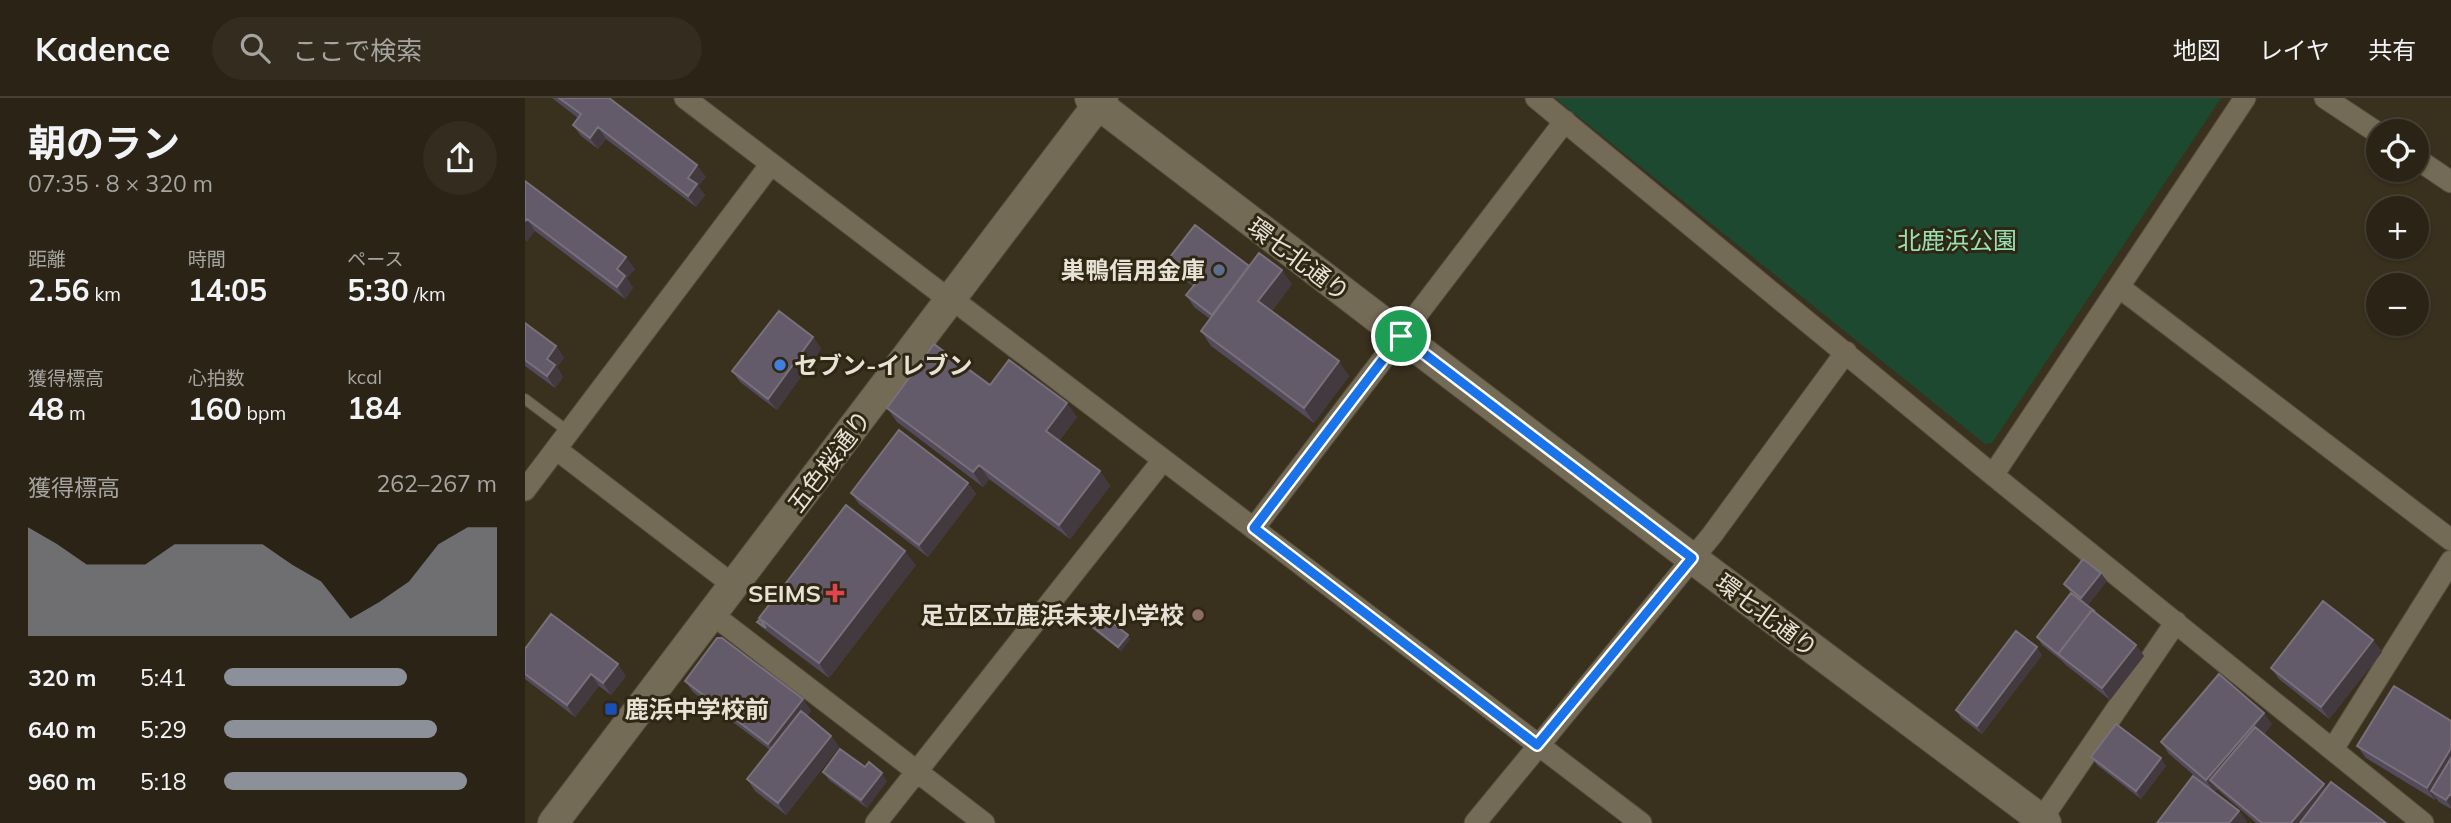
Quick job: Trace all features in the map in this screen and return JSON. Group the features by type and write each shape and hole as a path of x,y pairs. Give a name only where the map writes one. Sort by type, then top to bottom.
{"street":[{"path":"685,98 1641,823"},
{"path":"1536,98 1993,475 2423,823"},
{"path":"1993,475 2245,98"},
{"path":"2325,98 2366,126"},
{"name":"五色桜通り","path":"553,823 952,300 1097,100"},
{"name":"環七北通り","path":"1097,100 1401,336 2042,822"},
{"path":"1254,528 1565,121"},
{"path":"525,490 771,164"},
{"path":"2429,167 2451,182"},
{"path":"2119,286 2451,540"},
{"path":"1475,823 1692,558 1846,352"},
{"path":"563,441 733,585"},
{"path":"876,823 916,769 1163,460"},
{"path":"2333,749 2451,561"},
{"path":"712,614 984,823"},
{"path":"2042,822 2176,622"}],"lane":[{"path":"525,399 563,441"}],"green space":[{"name":"北鹿浜公園","path":"1555,98 2221,98 1992,443 1985,444"}],"building":[{"path":"559,98 609,98 697,165 688,178 697,184 688,196 598,127 590,138 573,125 581,114"},
{"path":"525,181 626,257 617,269 625,276 617,287 527,219 525,221"},
{"path":"1195,225 1249,266 1212,315 1186,295 1196,283 1167,261"},
{"path":"1259,253 1282,270 1258,301 1339,361 1304,408 1201,331"},
{"path":"779,311 813,337 768,399 732,371"},
{"path":"525,323 556,346 547,359 555,365 547,376 525,360"},
{"path":"934,344 990,385 1009,360 1067,403 1046,431 1100,471 1059,525 979,465 973,472 887,408"},
{"path":"899,430 968,483 919,545 851,493"},
{"path":"846,505 905,551 819,663 759,618"},
{"path":"2083,559 2101,573 2081,598 2064,584"},
{"path":"2071,593 2093,610 2058,654 2037,637"},
{"path":"2323,601 2373,640 2321,707 2271,668"},
{"path":"2092,610 2136,645 2102,688 2058,654"},
{"path":"1097,611 1128,635 1118,647 1088,623"},
{"path":"551,614 618,664 603,683 591,674 567,705 525,674 525,649"},
{"path":"2016,631 2037,647 1977,726 1956,710"},
{"path":"717,638 722,638 803,699 768,744 685,681"},
{"path":"2219,674 2264,713 2206,780 2161,742"},
{"path":"2394,686 2451,721 2451,748 2427,788 2357,746"},
{"path":"801,711 831,736 778,803 747,779"},
{"path":"2116,724 2161,758 2136,791 2091,757"},
{"path":"2255,727 2324,784 2291,823 2262,823 2210,780"},
{"path":"840,749 865,767 869,762 882,773 861,800 823,772"},
{"path":"2451,758 2451,795 2446,800 2431,791"},
{"path":"2193,776 2239,811 2229,823 2157,823"},
{"path":"2331,782 2386,823 2300,823"}],"place":[{"name":"巣鴨信用金庫","path":"1219,270"},
{"name":"セブン-イレブン","path":"780,365"},
{"name":"SEIMS","path":"835,593"},
{"name":"足立区立鹿浜未来小学校","path":"1198,615"},
{"name":"鹿浜中学校前","path":"611,709"}],"route":[{"path":"1401,336 1692,558 1537,745 1254,528 1401,336"}]}
